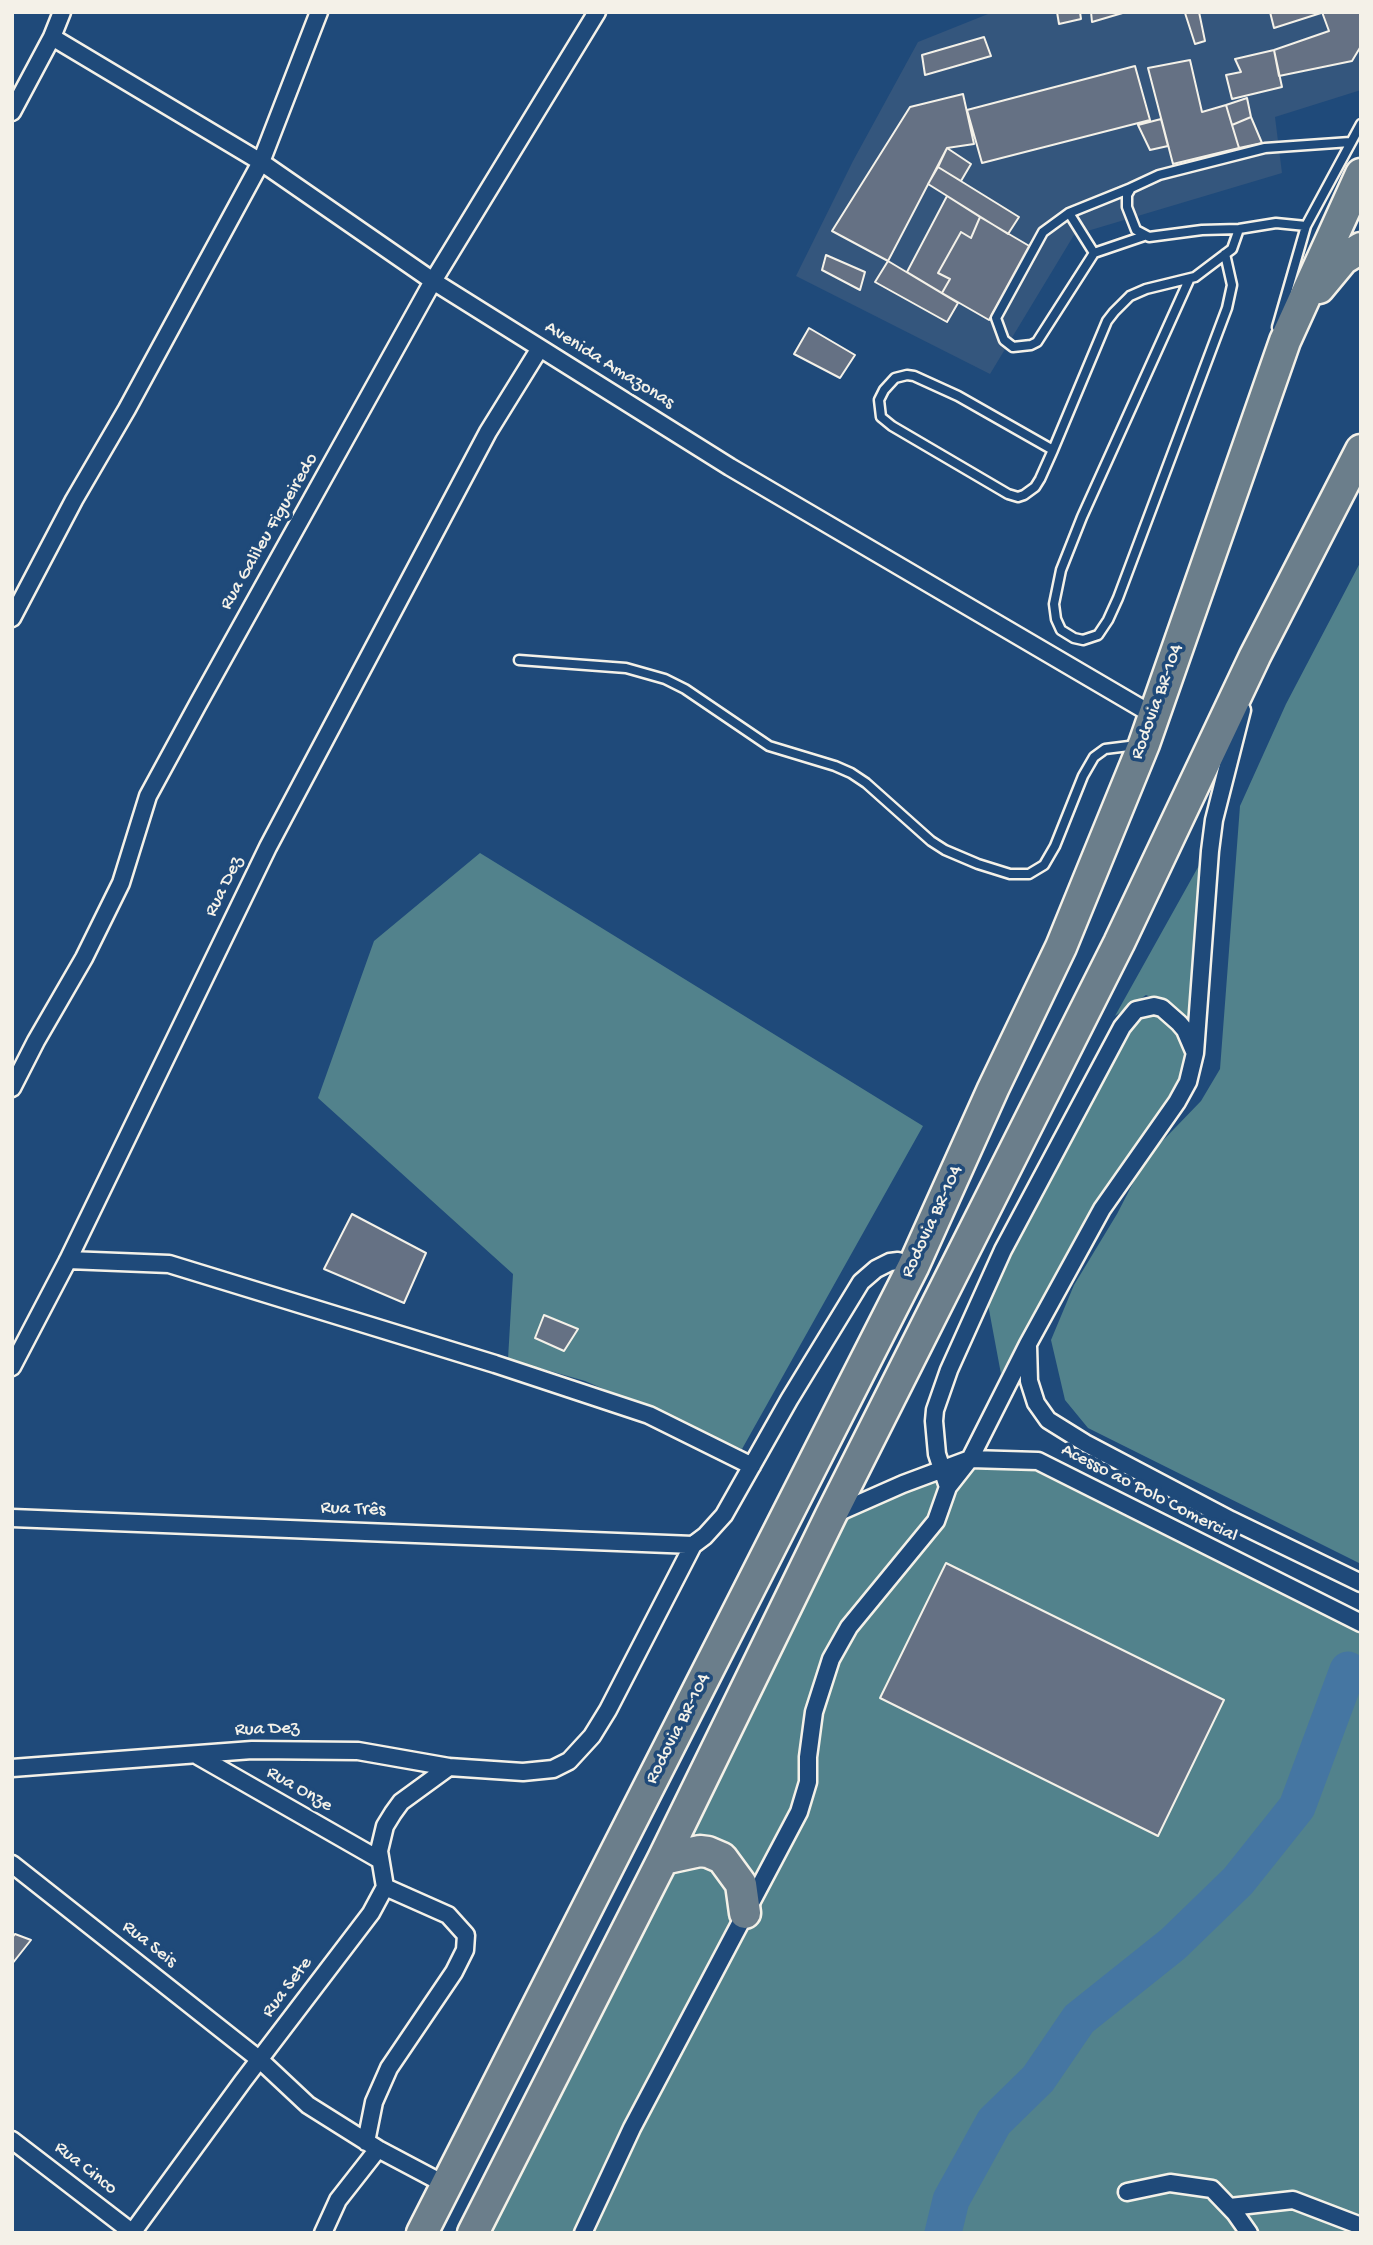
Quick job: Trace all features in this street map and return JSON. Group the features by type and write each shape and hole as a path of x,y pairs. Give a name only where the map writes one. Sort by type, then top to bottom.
{"highway":[{"name":"Rodovia BR-104","path":"422,2233 913,1267 993,1089 1061,947 1144,744 1269,381 1361,174"},
{"path":"1285,341 1331,273 1351,252 1361,248"},
{"name":"Rodovia BR-104","path":"473,2233 663,1859 831,1515 1113,955 1255,656 1361,450"},
{"path":"663,1859 700,1851 722,1858 741,1884 745,1913"}],"street":[{"path":"12,112 52,37 62,12"},
{"path":"12,618 74,500 127,409 261,162 319,12"},
{"name":"Rua Galileu Figueiredo","path":"12,1088 85,958 121,883 148,796 433,281 597,12"},
{"name":"Avenida Amazonas","path":"52,37 261,162 433,281 730,467 1153,715"},
{"name":"Rua Dez","path":"12,1367 68,1260 268,847 488,432 540,348"},
{"path":"583,2233 632,2128 799,1812 806,1793 814,1712 831,1659 849,1627 929,1533 941,1511 948,1487 970,1459 1028,1344 1102,1209 1185,1089 1194,1065 1214,820 1255,656"},
{"path":"948,1487 936,1442 934,1420 949,1370 1003,1250 1122,1027 1136,1010 1154,1006 1171,1016 1185,1030 1195,1053"},
{"path":"68,1260 169,1264 495,1364 649,1415 752,1466"},
{"name":"Rua Dez","path":"12,1768 253,1750 358,1751 449,1767 523,1772 552,1769 569,1761 592,1736 608,1710 693,1545 724,1515 861,1282 876,1269 890,1262 898,1261 913,1267"},
{"name":"Acesso ao Polo Comercial","path":"1028,1344 1029,1381 1036,1403 1048,1420 1085,1443 1208,1508 1361,1583"},
{"name":"Acesso ao Polo Comercial","path":"831,1515 970,1459 1038,1461 1361,1623"},
{"name":"Rua Três","path":"12,1518 693,1545"},
{"name":"Rua Onze","path":"198,1756 380,1860"},
{"path":"323,2233 338,2200 372,2146 374,2102 389,2068 454,1972 465,1950 466,1935 448,1915 386,1887 380,1860 382,1839 401,1802 449,1767"},
{"name":"Rua Seis","path":"12,1864 260,2060 308,2105 372,2146 446,2185"},
{"name":"Rua Sete","path":"133,2233 371,1913 386,1887"},
{"name":"Rua Cinco","path":"12,2140 133,2233"},
{"path":"1127,2192 1170,2183 1212,2189 1230,2207 1249,2233"},
{"path":"1230,2207 1293,2200 1361,2226"}],"lane":[{"path":"1269,381 1276,328 1306,226 1361,124"},
{"path":"1306,226 1276,223 1239,229 1144,236 1094,253 1037,342 1021,347 1013,346 1004,340 996,318 1043,232 1069,212 1159,175 1265,148 1350,142"},
{"path":"1131,188 1127,195 1127,207 1136,230 1144,236"},
{"path":"1069,212 1094,253"},
{"path":"1053,450 958,396 914,376 895,378 879,400 881,417 892,426 1014,496 1024,495 1035,487 1053,450 1104,327 1114,312 1130,296 1146,289 1189,280 1232,249 1239,229"},
{"path":"1189,280 1061,570 1054,604 1056,619 1061,630 1074,638 1083,640 1098,635 1118,598 1227,308 1232,285 1225,254"},
{"path":"519,660 626,668 648,672 665,679 685,689 769,746 851,773 945,850 1010,874 1029,874 1044,865 1055,846 1088,765 1100,751 1144,744"}],"shaded area":[{"path":"993,12 1361,12 1361,90 1275,117 1282,173 1074,235 990,374 796,276 853,161 918,42"}],"green space":[{"path":"1361,561 1361,1564 1088,1428 1065,1400 1051,1340 1074,1285 1117,1214 1146,1158 1201,1101 1220,1069 1240,806 1286,704"},
{"path":"480,853 923,1126 742,1449 585,1381 508,1359 513,1274 318,1098 374,941"},
{"path":"1202,860 1192,1023 1172,1007 1146,995 1115,1016"},
{"path":"1147,1013 1162,1016 1177,1028 1187,1049 1182,1076 1121,1167 1001,1374 987,1299 1130,1023"},
{"path":"1038,1466 1361,1625 1361,2233 480,2233 839,1522 946,1470"}],"building":[{"path":"1057,12 1080,12 1081,19 1059,24"},
{"path":"1091,12 1126,12 1092,22"},
{"path":"1199,12 1205,41 1195,44 1185,13"},
{"path":"1270,12 1321,12 1321,13 1274,28"},
{"path":"1322,12 1361,12 1361,46 1352,61 1279,76 1274,50 1329,31"},
{"path":"984,37 991,56 925,75 922,55"},
{"path":"1274,50 1282,87 1232,99 1226,75 1241,72 1235,59"},
{"path":"1190,60 1202,112 1226,105 1239,148 1173,164 1148,68"},
{"path":"1135,66 1150,120 982,163 967,110"},
{"path":"963,94 974,144 947,148 888,261 832,231 910,107"},
{"path":"1247,98 1251,117 1232,125 1226,105"},
{"path":"1251,117 1262,143 1239,148 1232,125"},
{"path":"1161,119 1168,146 1150,150 1138,125"},
{"path":"947,148 971,164 961,181 938,167"},
{"path":"938,167 1019,217 1008,234 928,184"},
{"path":"947,196 980,217 971,238 961,232 938,273 950,279 942,293 907,272"},
{"path":"980,217 1031,247 989,320 942,293 950,279 938,273 961,232 971,238"},
{"path":"826,255 865,272 860,290 822,270"},
{"path":"888,261 958,303 947,322 875,282"},
{"path":"809,328 855,355 840,378 794,354"},
{"path":"352,1214 426,1253 404,1303 324,1269"},
{"path":"544,1315 578,1329 564,1351 535,1338"},
{"path":"946,1563 1224,1700 1158,1836 880,1698"},
{"path":"15,1934 31,1940 12,1964 12,1938"}],"waterway":[{"path":"943,2233 951,2200 994,2122 1038,2079 1079,2019 1173,1944 1238,1881 1297,1807 1348,1670"}]}
